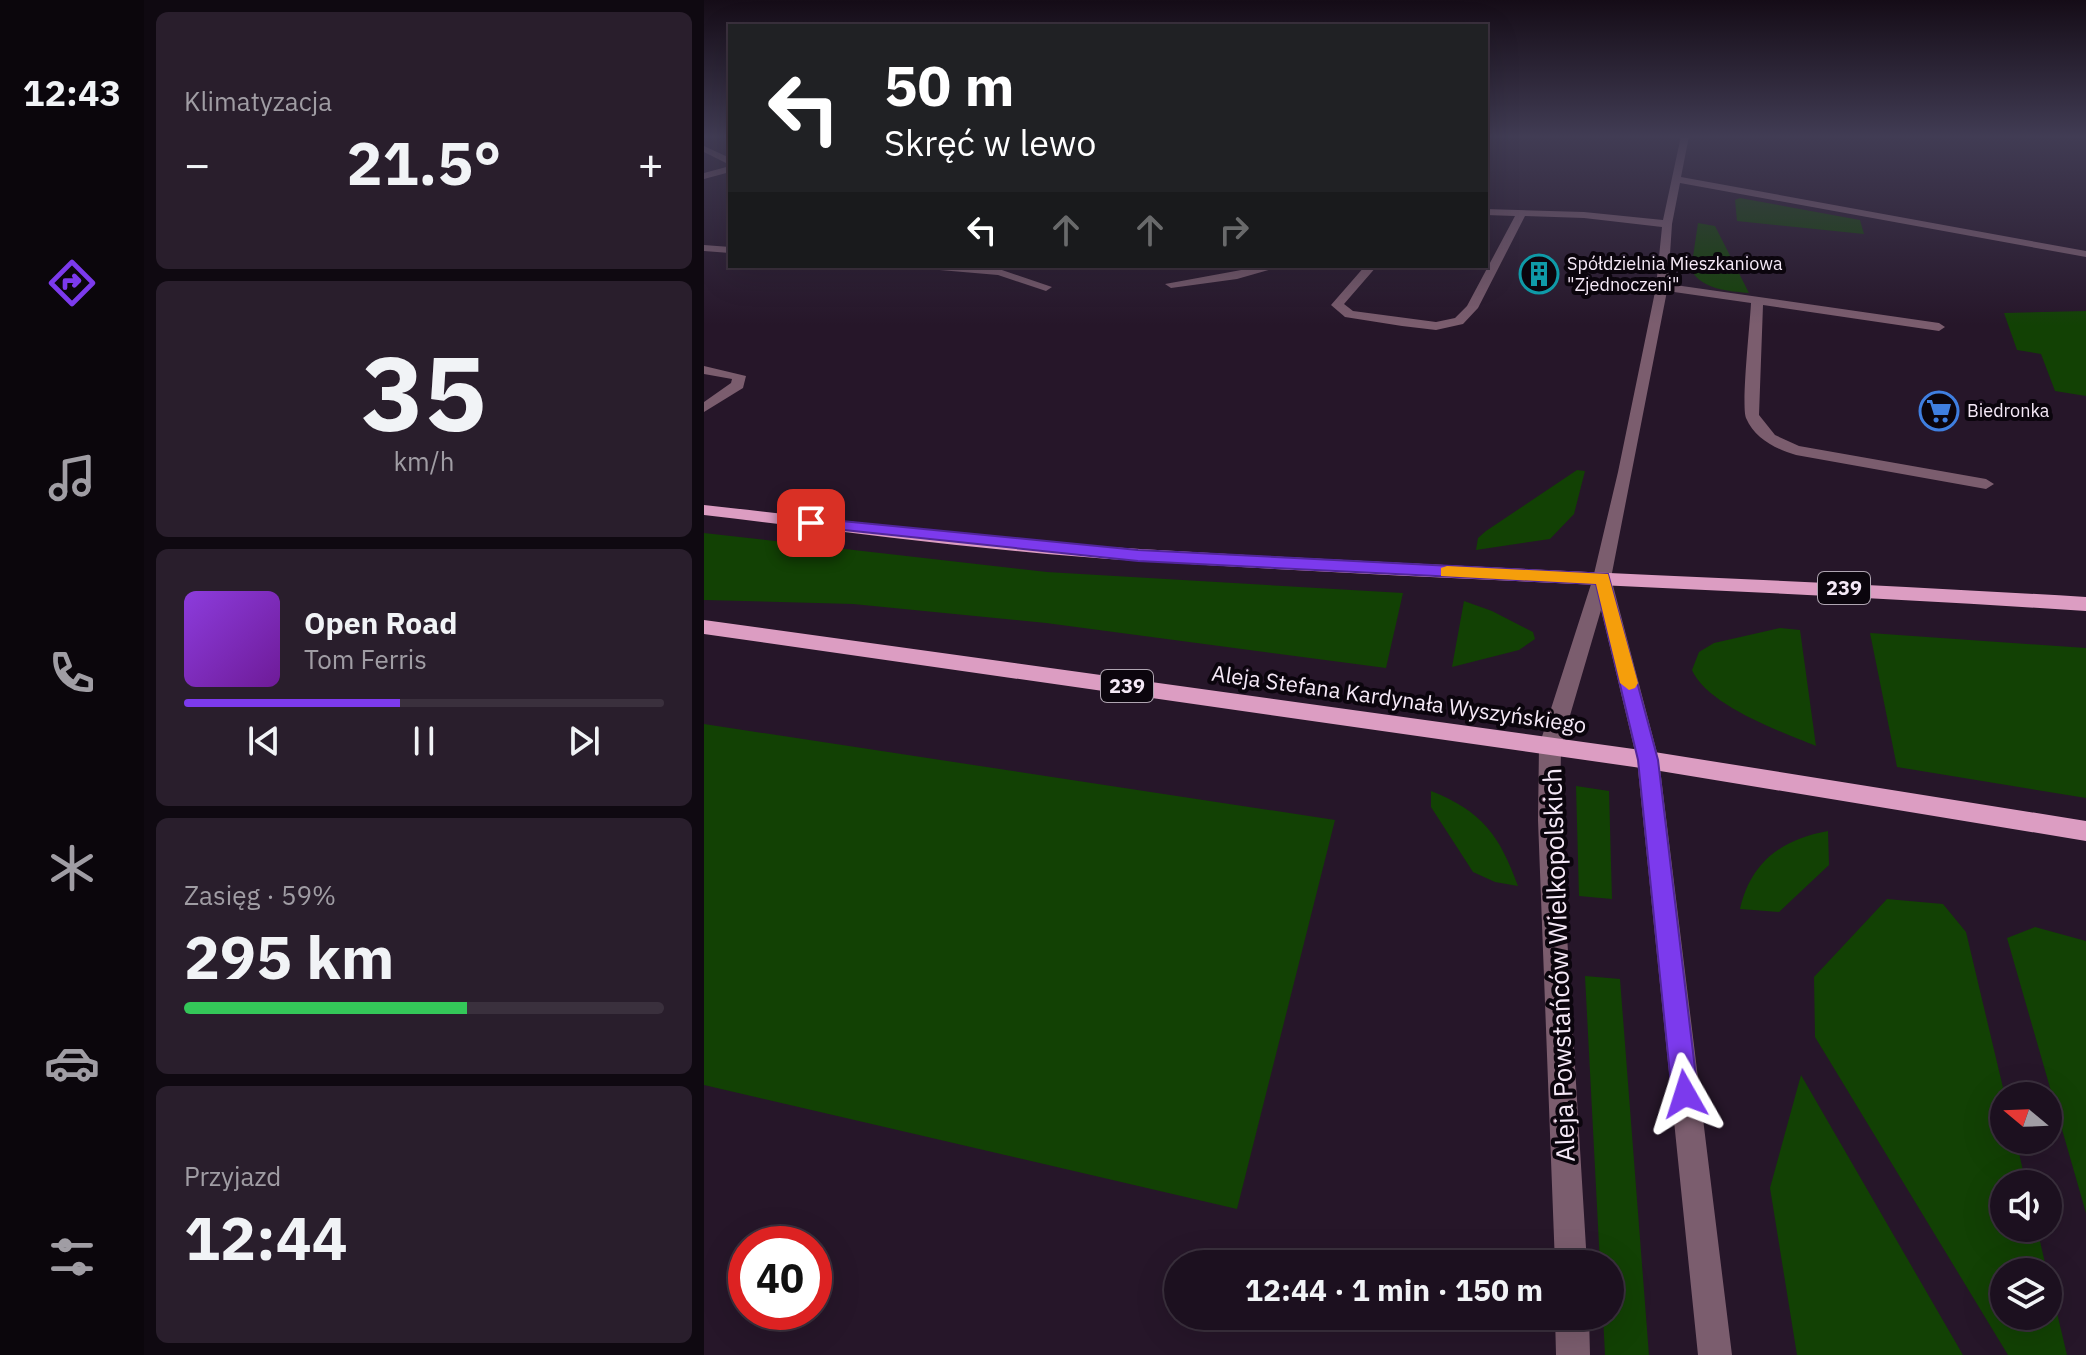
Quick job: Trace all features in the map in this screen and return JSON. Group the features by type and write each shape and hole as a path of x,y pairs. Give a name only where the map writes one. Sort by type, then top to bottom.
{"main road":[{"name":"239","path":"704,510 948,538 1138,555 1817,587 2086,604"},
{"name":"Aleja Stefana Kardynała Wyszyńskiego","path":"704,627 1648,760 2086,831"}],"street":[{"name":"Aleja Powstańców Wielkopolskich","path":"1570,1250 1549,820 1550,746 1602,578 1662,287 1672,199"},
{"path":"1787,199 2086,254"},
{"path":"1488,212 1584,215 1667,224"},
{"path":"1492,256 1522,213"},
{"path":"704,248 728,250"},
{"path":"952,268 999,272 1046,287"},
{"path":"1171,284 1237,276 1268,268"},
{"path":"1369,268 1337,305 1349,314 1436,326 1459,321 1472,308 1487,268"},
{"path":"1662,287 1939,327"},
{"path":"1757,301 1752,415 1760,431 1775,444 1986,484"},
{"path":"704,370 739,376 738,385 704,408"},
{"name":"Aleja Powstańców Wielkopolskich","path":"1602,578 1648,760 1715,1355"},
{"path":"1572,1330 1573,1355"}],"green space":[{"path":"1747,199 1860,220 1864,234 1737,221 1735,200"},
{"path":"1698,223 1715,226 1749,293 1709,286 1696,277 1691,270"},
{"path":"2086,311 2086,396 2055,391 2041,354 2017,350 2004,313"},
{"path":"1577,470 1585,471 1574,514 1550,539 1476,550 1478,538 1486,531"},
{"path":"704,533 1047,572 1403,593 1386,668 1046,623 853,604 704,600"},
{"path":"1464,601 1533,632 1535,639 1519,650 1452,667"},
{"path":"1780,628 1800,630 1816,746 1729,706 1700,683 1692,670 1699,652 1714,643"},
{"path":"1870,633 2086,648 2086,798 1897,767"},
{"path":"704,724 1335,820 1237,1209 704,1085"},
{"path":"1576,786 1609,791 1612,899 1579,896"},
{"path":"1431,791 1464,807 1487,827 1504,853 1518,886 1495,882 1473,872 1431,807"},
{"path":"1828,831 1829,865 1779,912 1740,909 1752,878 1771,855 1797,840"},
{"path":"1887,899 1943,904 1966,932 2002,1082 1990,1082 1990,1154 2019,1154 2023,1170 1990,1170 1990,1242 2040,1242 2044,1258 1990,1258 1990,1325 1815,1037 1814,977"},
{"path":"2035,927 2086,941 2086,1213 2062,1129 2062,1082 2048,1082 2007,938"},
{"path":"1585,976 1620,979 1649,1355 1605,1355 1604,1330 1624,1330 1624,1250 1599,1250"},
{"path":"1801,1075 1963,1355 1797,1355 1770,1188"},
{"path":"1993,1330 2061,1330 2067,1355 2008,1355"}],"slow traffic":[{"path":"1447,572 1602,578 1629,683"}],"place":[{"name":"Spółdzielnia Mieszkaniowa \"Zjednoczeni\"","path":"1539,274"},
{"name":"Biedronka","path":"1939,411"}],"route":[{"path":"811,523 1138,555 1602,578 1648,760 1685,1094"}]}
